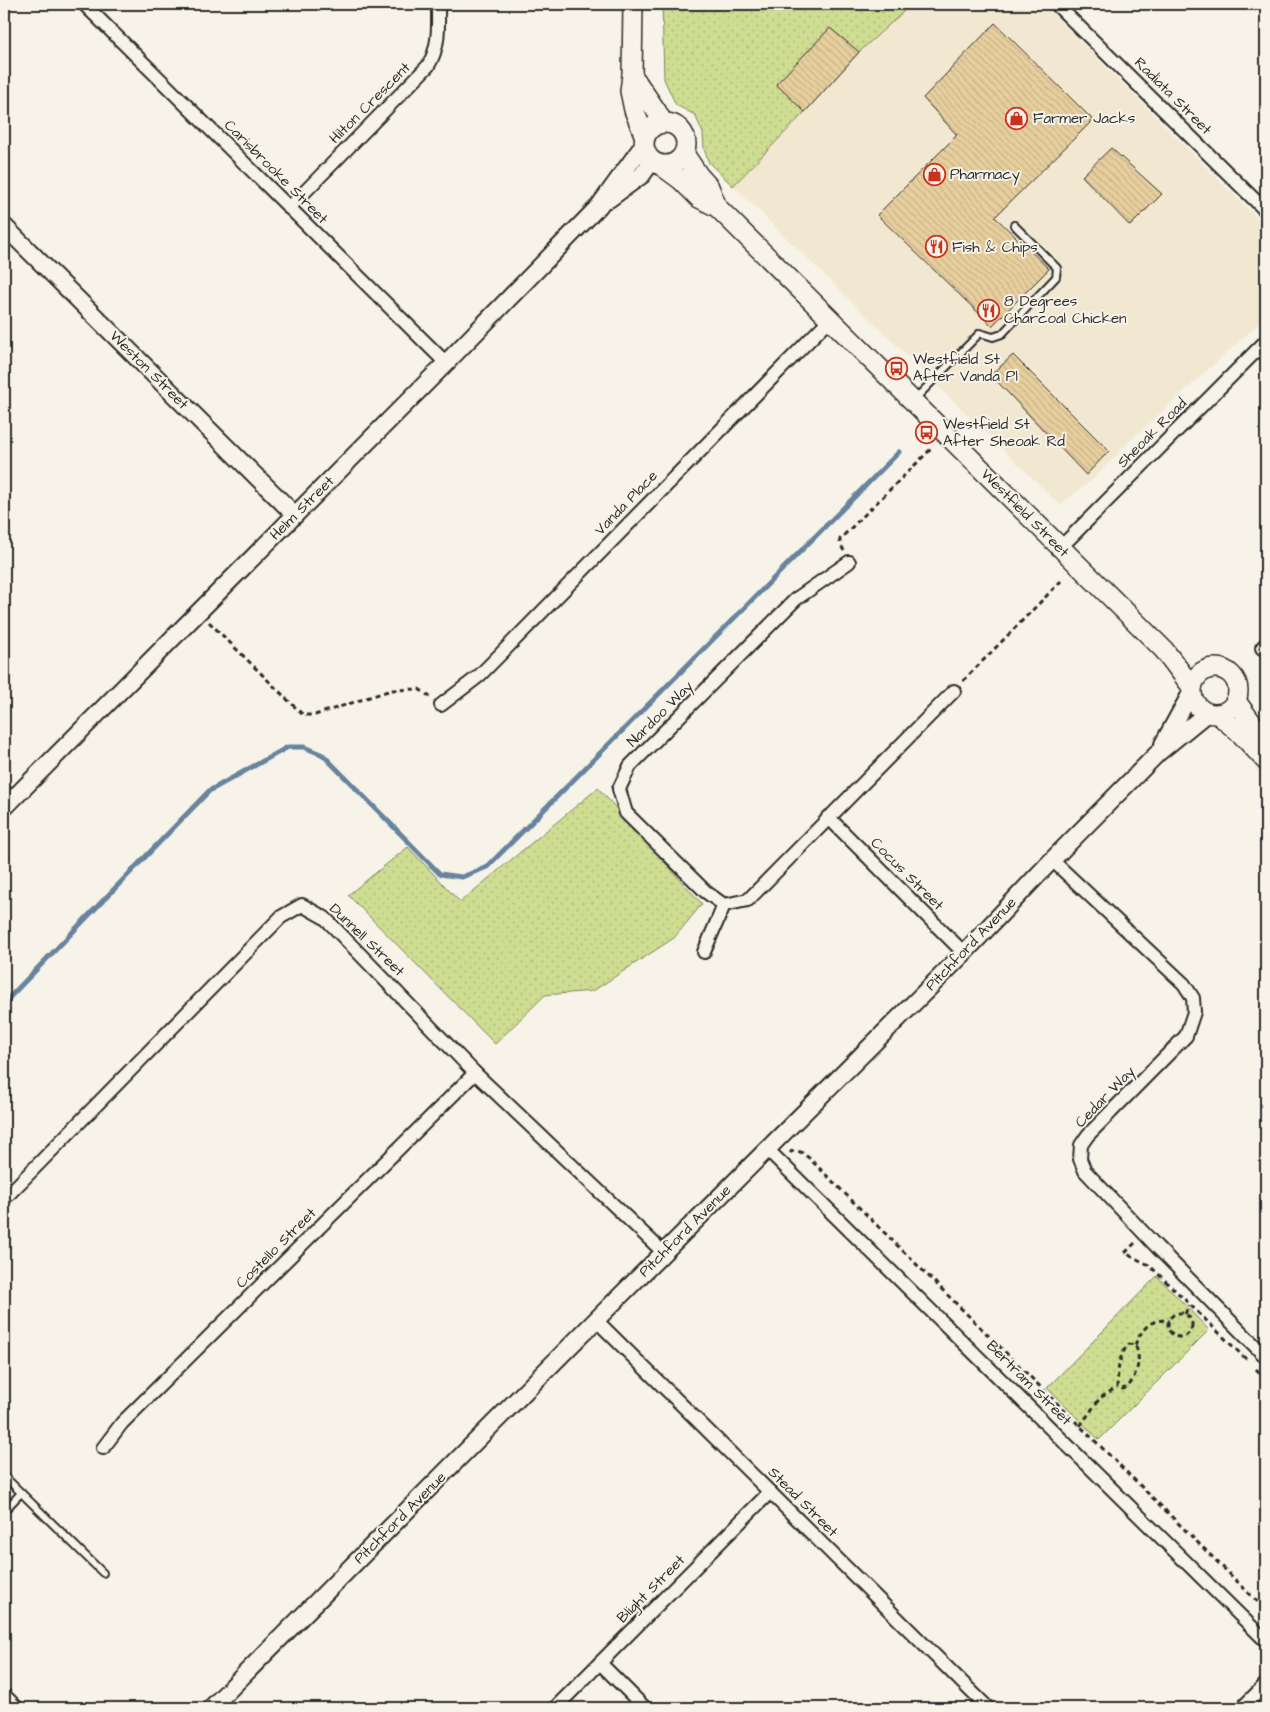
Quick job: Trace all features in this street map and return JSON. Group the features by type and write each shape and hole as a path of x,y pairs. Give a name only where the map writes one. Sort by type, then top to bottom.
{"main road":[{"path":"633,4 630,91 647,156 657,163 676,164 685,155 687,142 682,130 671,123 662,123 652,128 644,141"},
{"path":"632,75 657,112 662,123"},
{"name":"Westfield Street","path":"685,155 709,187 717,206"},
{"name":"Westfield Street","path":"657,163 681,180 699,198 717,206 1164,650 1192,690"},
{"name":"Westfield Street","path":"1164,650 1210,668"},
{"path":"1213,714 1232,707 1236,701 1238,686 1231,674 1217,668 1210,668 1198,674 1192,690 1196,705 1213,714 1242,735 1266,761"},
{"path":"1236,701 1266,742"}],"street":[{"name":"Carisbrooke Street","path":"84,4 446,363"},
{"name":"Hilton Crescent","path":"289,208 428,66 435,54 438,43 438,4"},
{"name":"Radiata Street","path":"1056,4 1266,211"},
{"name":"Helm Street","path":"4,808 446,363 599,206 644,141"},
{"name":"Helm Street","path":"599,206 657,163"},
{"name":"Weston Street","path":"4,226 295,515"},
{"name":"Vanda Place","path":"441,705 479,676 830,319"},
{"name":"Sheoak Road","path":"1060,548 1266,341"},
{"name":"Nardoo Way","path":"724,904 706,892 626,812 620,789 630,766 796,599 849,562"},
{"name":"Pitchford Avenue","path":"1158,753 1192,690"},
{"path":"704,952 724,904 748,900 954,691"},
{"name":"Pitchford Avenue","path":"211,1708 663,1252 964,953 1052,860 1158,753 1213,714"},
{"name":"Cocus Street","path":"828,817 964,953"},
{"name":"Cedar Way","path":"1052,860 1184,984 1193,998 1194,1012 1186,1036 1088,1134 1082,1145 1080,1159 1085,1171 1266,1357"},
{"name":"Dunnell Street","path":"4,1199 281,917 302,905 325,918 475,1073 663,1252"},
{"name":"Costello Street","path":"103,1448 122,1423 475,1073"},
{"name":"Bertram Street","path":"767,1149 1266,1641"},
{"name":"Stead Street","path":"596,1320 988,1708"},
{"name":"Blight Street","path":"555,1708 770,1492"},
{"path":"600,1663 646,1708"},
{"path":"1242,1708 1266,1684"},
{"path":"4,1695 17,1708"}],"lane":[{"path":"913,401 980,333 993,337 1002,334 1056,277 1057,268 1014,225"},
{"path":"4,1476 103,1573"},
{"path":"4,1511 21,1492"}],"path":[{"path":"840,543 840,539 932,449"},
{"path":"954,691 1062,580"},
{"path":"199,612 303,715 315,715 391,690 419,689 441,705"},
{"path":"781,1162 792,1152 801,1152 809,1158 1266,1610"},
{"path":"1145,1234 1125,1253 1149,1265 1266,1379"},
{"path":"1185,1314 1189,1305"},
{"path":"1178,1313 1185,1314 1190,1319 1192,1327 1189,1334 1182,1337 1173,1335 1169,1330 1169,1321 1178,1313"},
{"path":"1135,1345 1145,1327 1154,1322 1169,1321"},
{"path":"1117,1387 1119,1364 1123,1351 1129,1344 1135,1345"},
{"path":"1117,1387 1123,1389 1128,1387 1136,1372 1138,1352 1135,1345"},
{"path":"1080,1426 1100,1398 1117,1387"}],"shaded area":[{"path":"912,4 1043,4 1266,227 1266,317 1132,439 1091,481 1060,505 733,186 805,112 859,52"}],"green space":[{"path":"662,4 912,4 859,52 805,112 733,186 709,163 704,149 703,133 695,115 676,105 664,79"},
{"path":"598,788 702,904 674,938 593,991 545,995 495,1044 348,895 408,847 460,902"},
{"path":"1157,1276 1209,1330 1099,1440 1047,1388"}],"building":[{"path":"995,23 1093,120 995,217 1049,269 992,326 877,215 957,135 923,98"},
{"path":"830,28 859,52 805,112 776,84"},
{"path":"1111,148 1162,194 1130,226 1082,176"},
{"path":"1013,355 1109,451 1086,475 991,375"}],"waterway":[{"path":"4,1003 209,791 288,747 304,747 323,755 440,874 462,877 487,867 899,452"}],"place":[{"name":"Farmer Jacks","path":"1017,118"},
{"name":"Pharmacy","path":"934,174"},
{"name":"Fish & Chips","path":"936,247"},
{"name":"8 Degrees Charcoal Chicken","path":"988,310"},
{"name":"Westfield St After Vanda Pl","path":"897,368"},
{"name":"Westfield St After Sheoak Rd","path":"927,433"}]}
